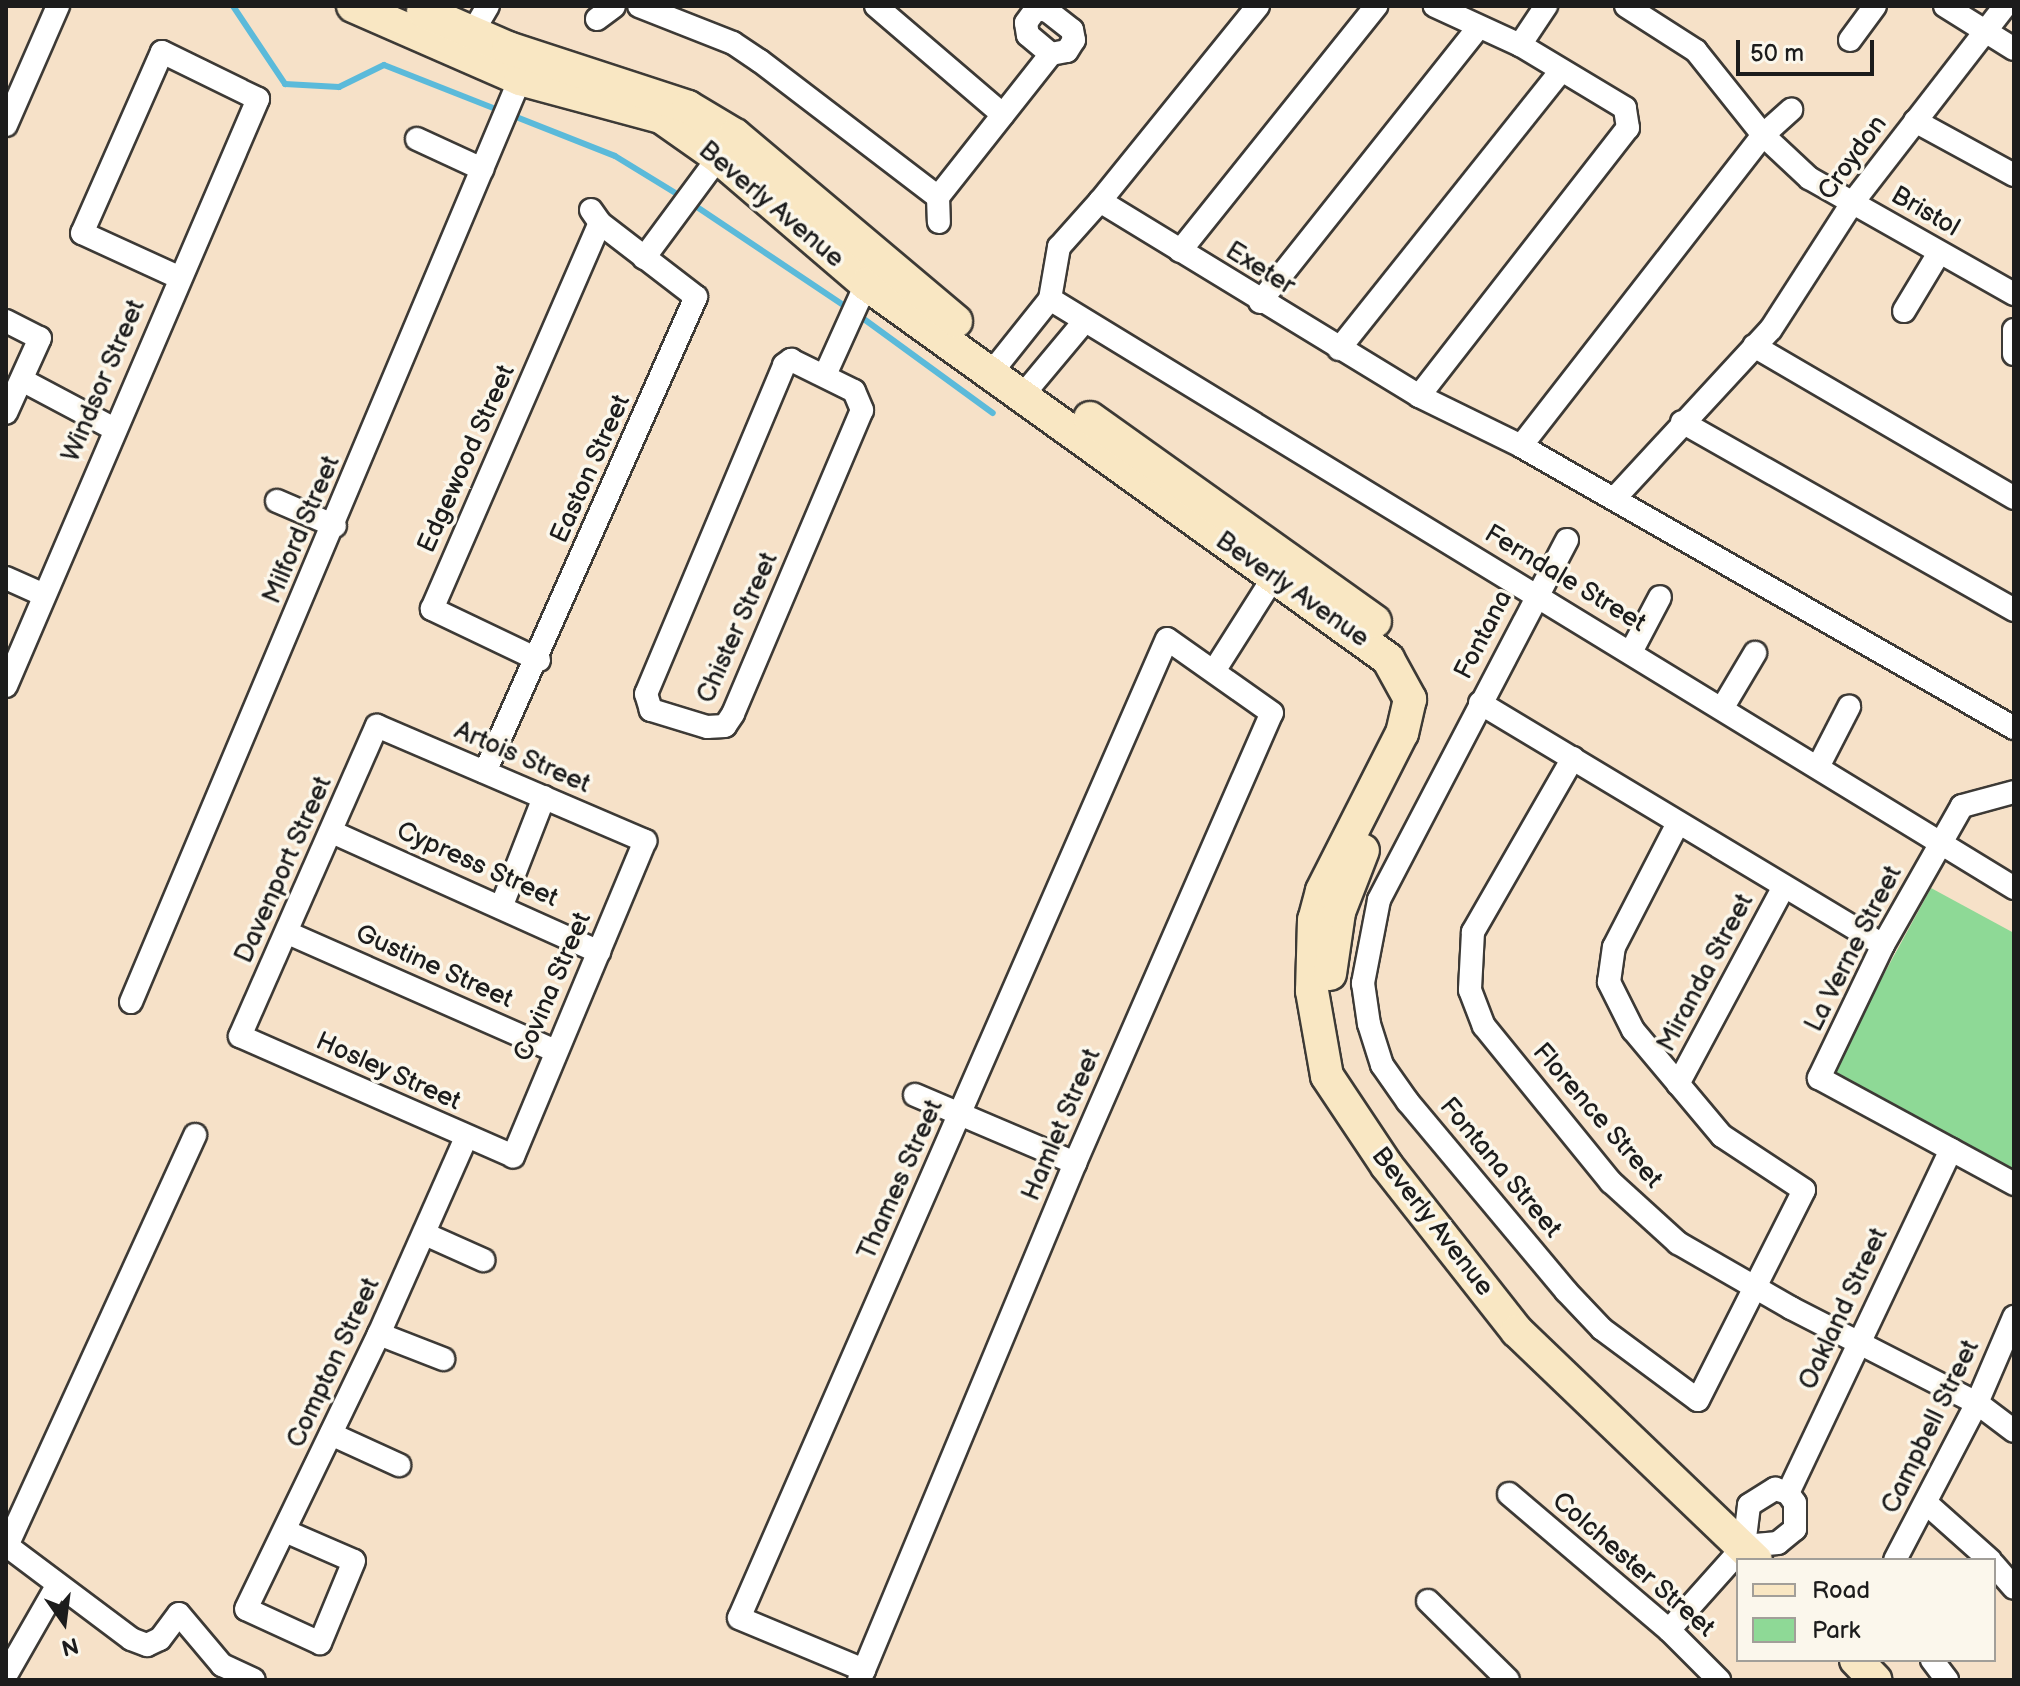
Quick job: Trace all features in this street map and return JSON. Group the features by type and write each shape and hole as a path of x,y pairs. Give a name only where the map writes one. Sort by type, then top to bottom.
{"street":[{"path":"6,125 58,6"},
{"name":"Beverly Avenue","path":"353,6 459,26 515,90 661,117 727,146 862,292 998,365"},
{"name":"Beverly Avenue","path":"411,6 459,26 649,91 727,146 925,299 998,365 1280,568 1395,636 1413,660 1428,696 1421,736 1359,860 1339,912 1328,987 1334,1033 1347,1069 1383,1128 1524,1310 1758,1548"},
{"path":"639,6 733,43 938,197"},
{"path":"998,365 1050,299 1059,247 1258,6"},
{"path":"1180,251 1376,6"},
{"path":"1419,396 1628,128 1625,108 1520,45 1435,6"},
{"path":"1520,45 1546,6"},
{"name":"Bristol","path":"1626,6 1696,51 1763,135 1809,178 2014,294"},
{"path":"1850,40 1875,6"},
{"path":"1945,6 2014,49"},
{"name":"Croydon","path":"1614,499 1785,312 1853,202 2005,6"},
{"path":"890,10 1003,115"},
{"path":"1260,302 1478,28"},
{"name":"Windsor Street","path":"6,686 178,277 258,99 162,52 82,233 178,277"},
{"path":"939,222 938,197 1051,54"},
{"path":"1339,349 1561,71"},
{"name":"Milford Street","path":"131,1002 335,526 515,90"},
{"path":"1521,446 1763,135 1791,110"},
{"path":"1915,121 2014,175"},
{"path":"417,139 482,169"},
{"path":"644,258 727,146"},
{"name":"Exeter","path":"1100,201 1260,302 1419,396 1521,446 2014,728"},
{"name":"Easton Street","path":"485,772 539,660 701,297 644,258 596,217"},
{"name":"Edgewood Street","path":"539,660 432,609 596,217"},
{"path":"1904,311 1939,253"},
{"path":"825,375 862,292"},
{"name":"Ferndale Street","path":"1050,299 1083,323 1537,593 1723,707 1939,846 2014,888"},
{"path":"6,321 40,338 6,413"},
{"path":"1029,387 1083,323"},
{"path":"2014,330 2014,354"},
{"path":"1754,346 2014,498"},
{"name":"Chister Street","path":"796,360 825,375 859,396 862,410 733,714 716,729 651,710 646,694 784,365 796,360"},
{"path":"22,380 114,429"},
{"path":"1682,422 2014,610"},
{"path":"277,501 335,526"},
{"name":"Fontana","path":"1480,703 1567,540"},
{"path":"1214,671 1280,568"},
{"path":"6,578 44,595"},
{"path":"1631,652 1660,597"},
{"name":"Hamlet Street","path":"861,1675 1075,1163 1272,713 1167,639"},
{"name":"Thames Street","path":"861,1675 739,1618 1167,639"},
{"path":"1723,707 1755,653"},
{"path":"1480,703 1677,825 1883,945"},
{"name":"Fontana Street","path":"1480,703 1379,900 1363,983 1382,1065 1566,1291 1602,1329 1689,1398 1704,1396 1804,1190 1722,1136 1678,1084"},
{"path":"1818,767 1849,707"},
{"name":"Artois Street","path":"377,726 645,841"},
{"name":"Davenport Street","path":"240,1036 377,726"},
{"name":"Florence Street","path":"1573,758 1473,932 1470,990 1484,1026 1611,1182 1678,1243 1758,1290 1977,1403 2014,1431"},
{"name":"La Verne Street","path":"1951,1150 1819,1078 1883,945 1962,806 1980,797 2014,792"},
{"path":"502,905 544,797"},
{"path":"1677,825 1614,947 1609,982 1633,1030 1678,1084"},
{"name":"Cypress Street","path":"332,832 502,905 599,952"},
{"name":"Covina Street","path":"513,1156 645,841"},
{"name":"Miranda Street","path":"1678,1084 1783,888"},
{"name":"Gustine Street","path":"288,933 556,1051"},
{"name":"Hosley Street","path":"240,1036 466,1138 513,1156"},
{"path":"915,1095 1075,1163"},
{"path":"195,1135 7,1546 57,1586 147,1645 160,1639 179,1614 222,1665 254,1680"},
{"name":"Compton Street","path":"285,1531 354,1561 320,1643 246,1609 379,1334 466,1138"},
{"path":"1951,1150 2014,1184"},
{"name":"Oakland Street","path":"1788,1493 1951,1150"},
{"path":"425,1234 483,1260"},
{"name":"Campbell Street","path":"1896,1558 1977,1403 2014,1317"},
{"path":"379,1334 443,1359"},
{"path":"331,1434 399,1465"},
{"path":"1775,1489 1788,1493 1799,1517 1795,1529 1788,1538 1758,1548 1745,1515 1754,1498 1775,1489"},
{"name":"Colchester Street","path":"1509,1494 1669,1630 1719,1680"},
{"path":"1926,1503 1988,1558"},
{"path":"1996,1567 2014,1588"},
{"path":"1669,1630 1736,1568"},
{"path":"6,1675 57,1586"},
{"path":"1428,1601 1497,1676"},
{"path":"1858,1662 1875,1680"},
{"path":"1881,1662 1898,1680"},
{"path":"1934,1662 1947,1680"}],"green space":[{"path":"1931,888 2014,933 2014,1181 1826,1080"}],"waterway":[{"path":"233,6 285,84 339,87 384,65 615,156 682,197"},
{"path":"691,203 848,308"},
{"path":"857,314 993,413"}]}
